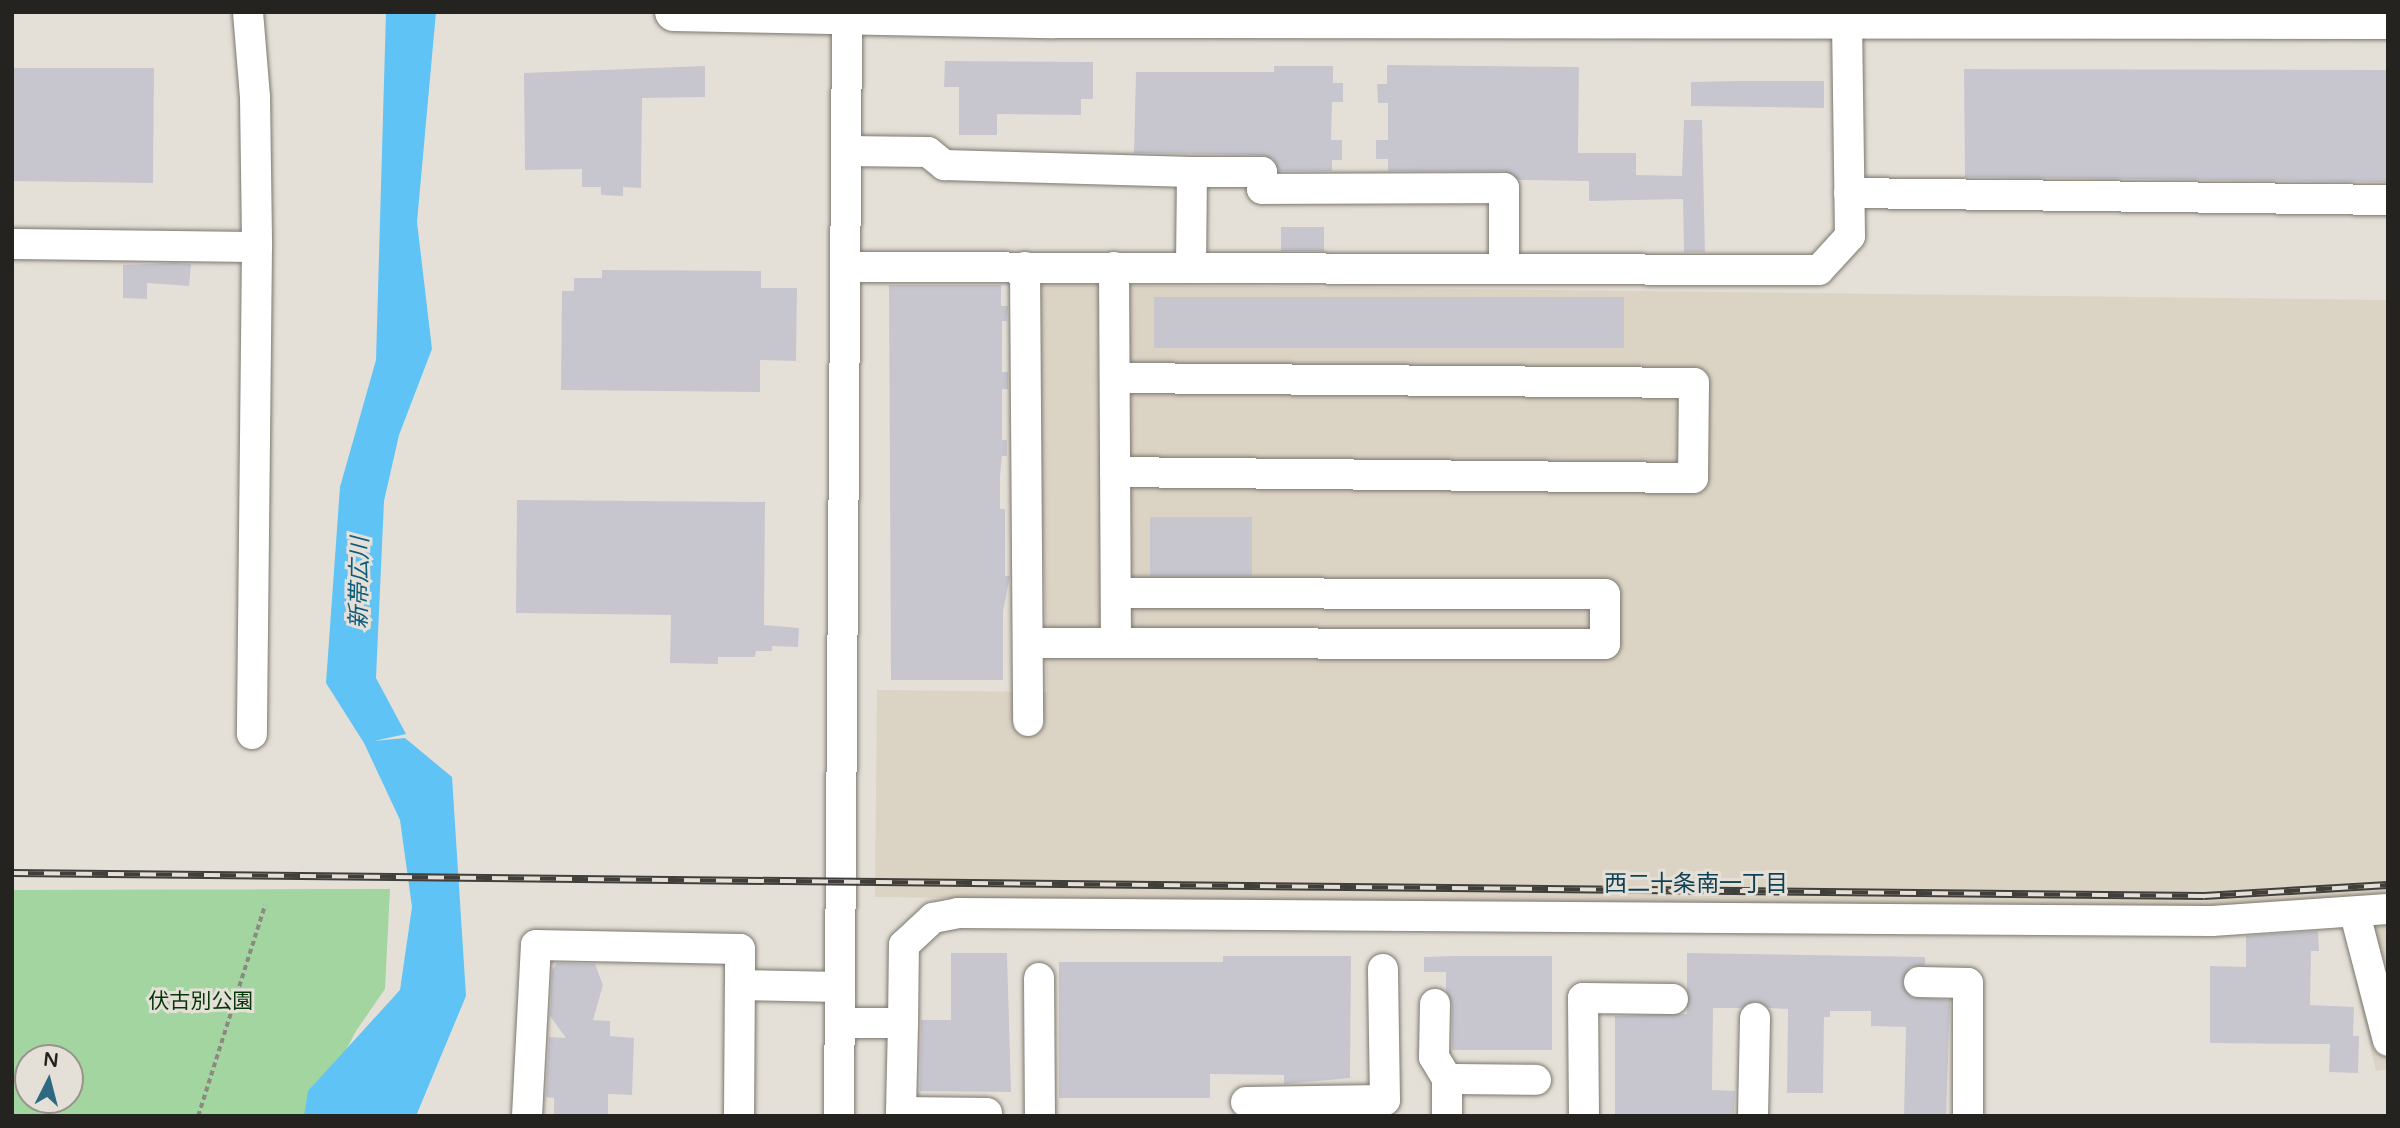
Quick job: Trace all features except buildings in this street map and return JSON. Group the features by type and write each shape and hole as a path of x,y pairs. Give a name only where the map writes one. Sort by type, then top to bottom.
{"highway":[{"path":"674,12 847,13 1053,19 1847,15 2388,20"}],"street":[{"path":"248,12 255,97 257,247 252,734"},
{"path":"839,1116 847,13"},
{"path":"845,267 1819,270 1850,236 1847,15"},
{"path":"846,151 928,152 944,165 1262,172 1262,189 1504,188 1504,269"},
{"path":"1192,172 1192,268"},
{"path":"1849,193 2388,200"},
{"path":"12,244 257,247"},
{"path":"1025,267 1028,721"},
{"path":"1114,267 1116,643"},
{"path":"1115,378 1694,383 1693,478 1115,472"},
{"path":"1028,643 1605,644 1605,594 1116,593"},
{"path":"987,1113 901,1112 904,945 933,918 958,913 2212,921 2355,914 2388,909"},
{"path":"2355,914 2388,1041"},
{"path":"527,1116 536,945 740,949 739,1116"},
{"path":"1246,1102 1295,1109 1385,1100 1383,969"},
{"path":"1039,978 1040,1116"},
{"path":"1919,982 1968,983 1968,1116"},
{"path":"740,985 840,987"},
{"path":"1584,1116 1583,998 1672,999"},
{"path":"1435,1004 1434,1057 1447,1079 1447,1116"},
{"path":"1754,1116 1755,1018"},
{"path":"839,1023 902,1023"},
{"path":"1447,1079 1536,1080"}],"path":[{"path":"198,1116 265,905"}],"shaded area":[{"path":"1037,284 2388,300 2388,1069 2376,1071 2337,903 2193,912 875,897 877,690 1047,692"}],"green space":[{"name":"伏古別公園","path":"390,889 385,989 356,1031 311,1116 12,1116 12,890"}],"water":[{"name":"新帯広川","path":"386,12 436,12 417,222 432,349 399,435 384,501 376,678 406,734 374,741 405,738 452,777 466,996 416,1116 304,1116 308,1091 400,990 412,907 400,820 364,743 326,683 340,487 376,360"}],"railway":[{"path":"12,873 2204,896 2388,885"}],"district":[{"name":"西二十条南一丁目","path":"1696,884"}]}
